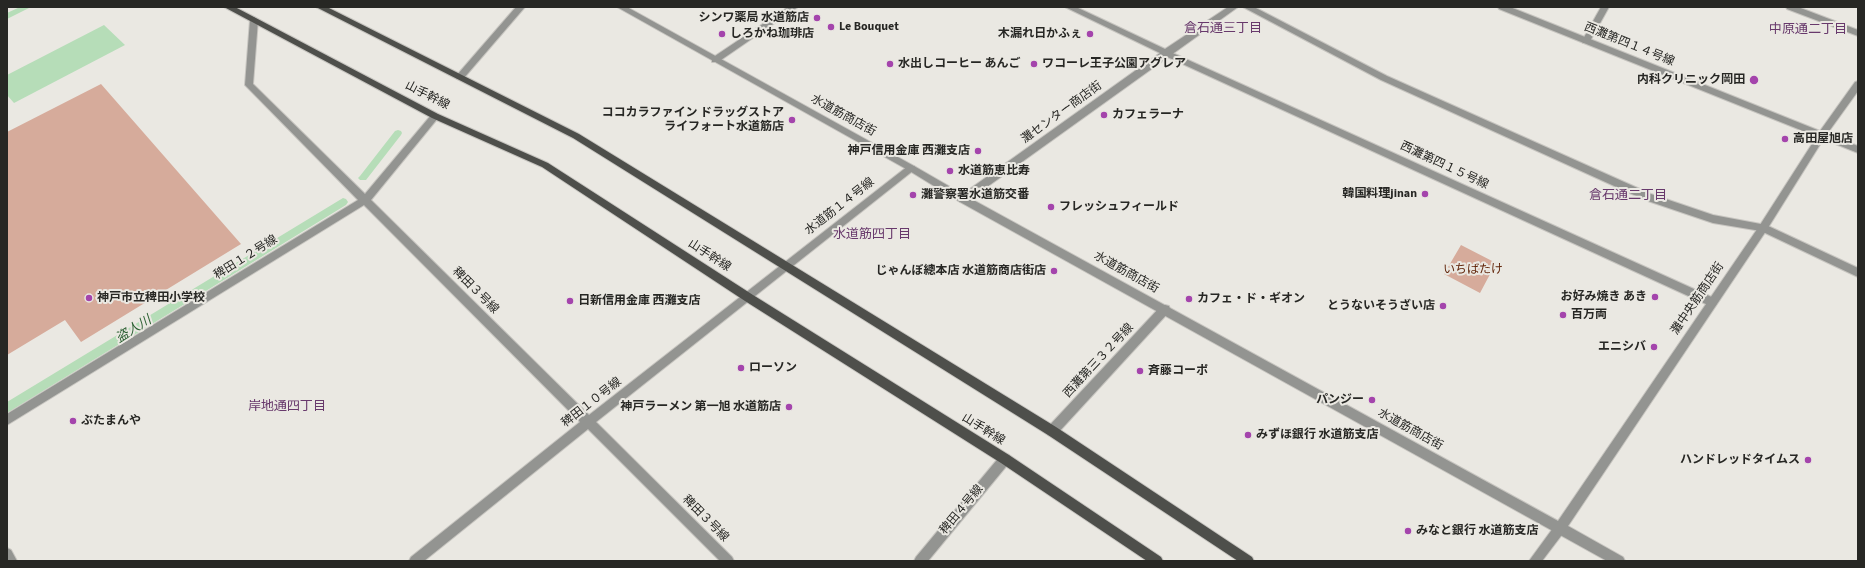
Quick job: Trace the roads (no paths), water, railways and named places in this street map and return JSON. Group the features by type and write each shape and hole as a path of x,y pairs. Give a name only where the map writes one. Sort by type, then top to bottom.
{"main road":[{"name":"山手幹線","path":"228,7 435,116 545,165 749,298 1004,459 1157,561"},
{"path":"320,7 460,76 576,136 1052,431 1248,561"}],"street":[{"path":"460,76 521,7"},
{"name":"水道筋商店街","path":"621,7 911,168 963,199 1165,309 1619,561"},
{"path":"715,60 794,7"},
{"name":"西灘第四１５号線","path":"1069,7 1166,53 1712,302"},
{"name":"灘センター商店街","path":"963,199 1166,53 1234,7"},
{"path":"1247,7 1384,78 1648,197 1713,219 1763,228 1858,273"},
{"name":"西灘第四１４号線","path":"1502,7 1858,150"},
{"path":"1586,40 1605,7"},
{"path":"1790,7 1858,33"},
{"name":"稗田３号線","path":"254,20 249,85 728,561"},
{"name":"灘中央筋商店街","path":"1535,561 1560,528 1763,228 1822,135 1858,84"},
{"name":"稗田１２号線","path":"7,420 365,200 435,116"},
{"name":"水道筋１４号線","path":"787,267 811,246 911,168"},
{"name":"稗田１０号線","path":"415,561 588,422 787,267"},
{"name":"西灘第三３２号線","path":"1052,431 1165,309"},
{"name":"稗田４号線","path":"920,561 1004,459"},
{"path":"7,554 11,561"}],"waterway":[{"path":"7,16 27,7"},
{"name":"盗人川","path":"363,178 398,133"},
{"name":"盗人川","path":"7,408 343,202"}],"place":[{"name":"シンワ薬局 水道筋店","path":"817,18"},
{"name":"Le Bouquet","path":"831,27"},
{"name":"しろかね珈琲店","path":"722,34"},
{"name":"木漏れ日かふぇ","path":"1090,34"},
{"name":"水出しコーヒー あんご","path":"890,64"},
{"name":"ワコーレ王子公園アグレア","path":"1034,64"},
{"name":"内科クリニック岡田","path":"1754,80"},
{"name":"カフェラーナ","path":"1104,115"},
{"name":"ココカラファイン ドラッグストア ライフォート水道筋店","path":"792,120"},
{"name":"高田屋旭店","path":"1785,139"},
{"name":"神戸信用金庫 西灘支店","path":"978,151"},
{"name":"水道筋恵比寿","path":"950,171"},
{"name":"韓国料理jinan","path":"1425,194"},
{"name":"灘警察署水道筋交番","path":"913,195"},
{"name":"フレッシュフィールド","path":"1051,207"},
{"name":"じゃんぼ總本店 水道筋商店街店","path":"1054,271"},
{"name":"お好み焼き あき","path":"1655,297"},
{"name":"神戸市立稗田小学校","path":"89,298"},
{"name":"カフェ・ド・ギオン","path":"1189,299"},
{"name":"日新信用金庫 西灘支店","path":"570,301"},
{"name":"とうないそうざい店","path":"1443,306"},
{"name":"百万両","path":"1563,315"},
{"name":"エニシバ","path":"1654,347"},
{"name":"ローソン","path":"741,368"},
{"name":"斉藤コーポ","path":"1140,371"},
{"name":"パンジー","path":"1372,400"},
{"name":"神戸ラーメン 第一旭 水道筋店","path":"789,407"},
{"name":"ぶたまんや","path":"73,421"},
{"name":"みずほ銀行 水道筋支店","path":"1248,435"},
{"name":"ハンドレッドタイムス","path":"1808,460"},
{"name":"みなと銀行 水道筋支店","path":"1408,531"}],"district":[{"name":"倉石通三丁目","path":"1223,29"},
{"name":"中原通二丁目","path":"1808,30"},
{"name":"倉石通二丁目","path":"1628,196"},
{"name":"水道筋四丁目","path":"872,235"},
{"name":"岸地通四丁目","path":"287,407"}],"park label":[{"name":"いちばたけ","path":"1473,270"}]}
